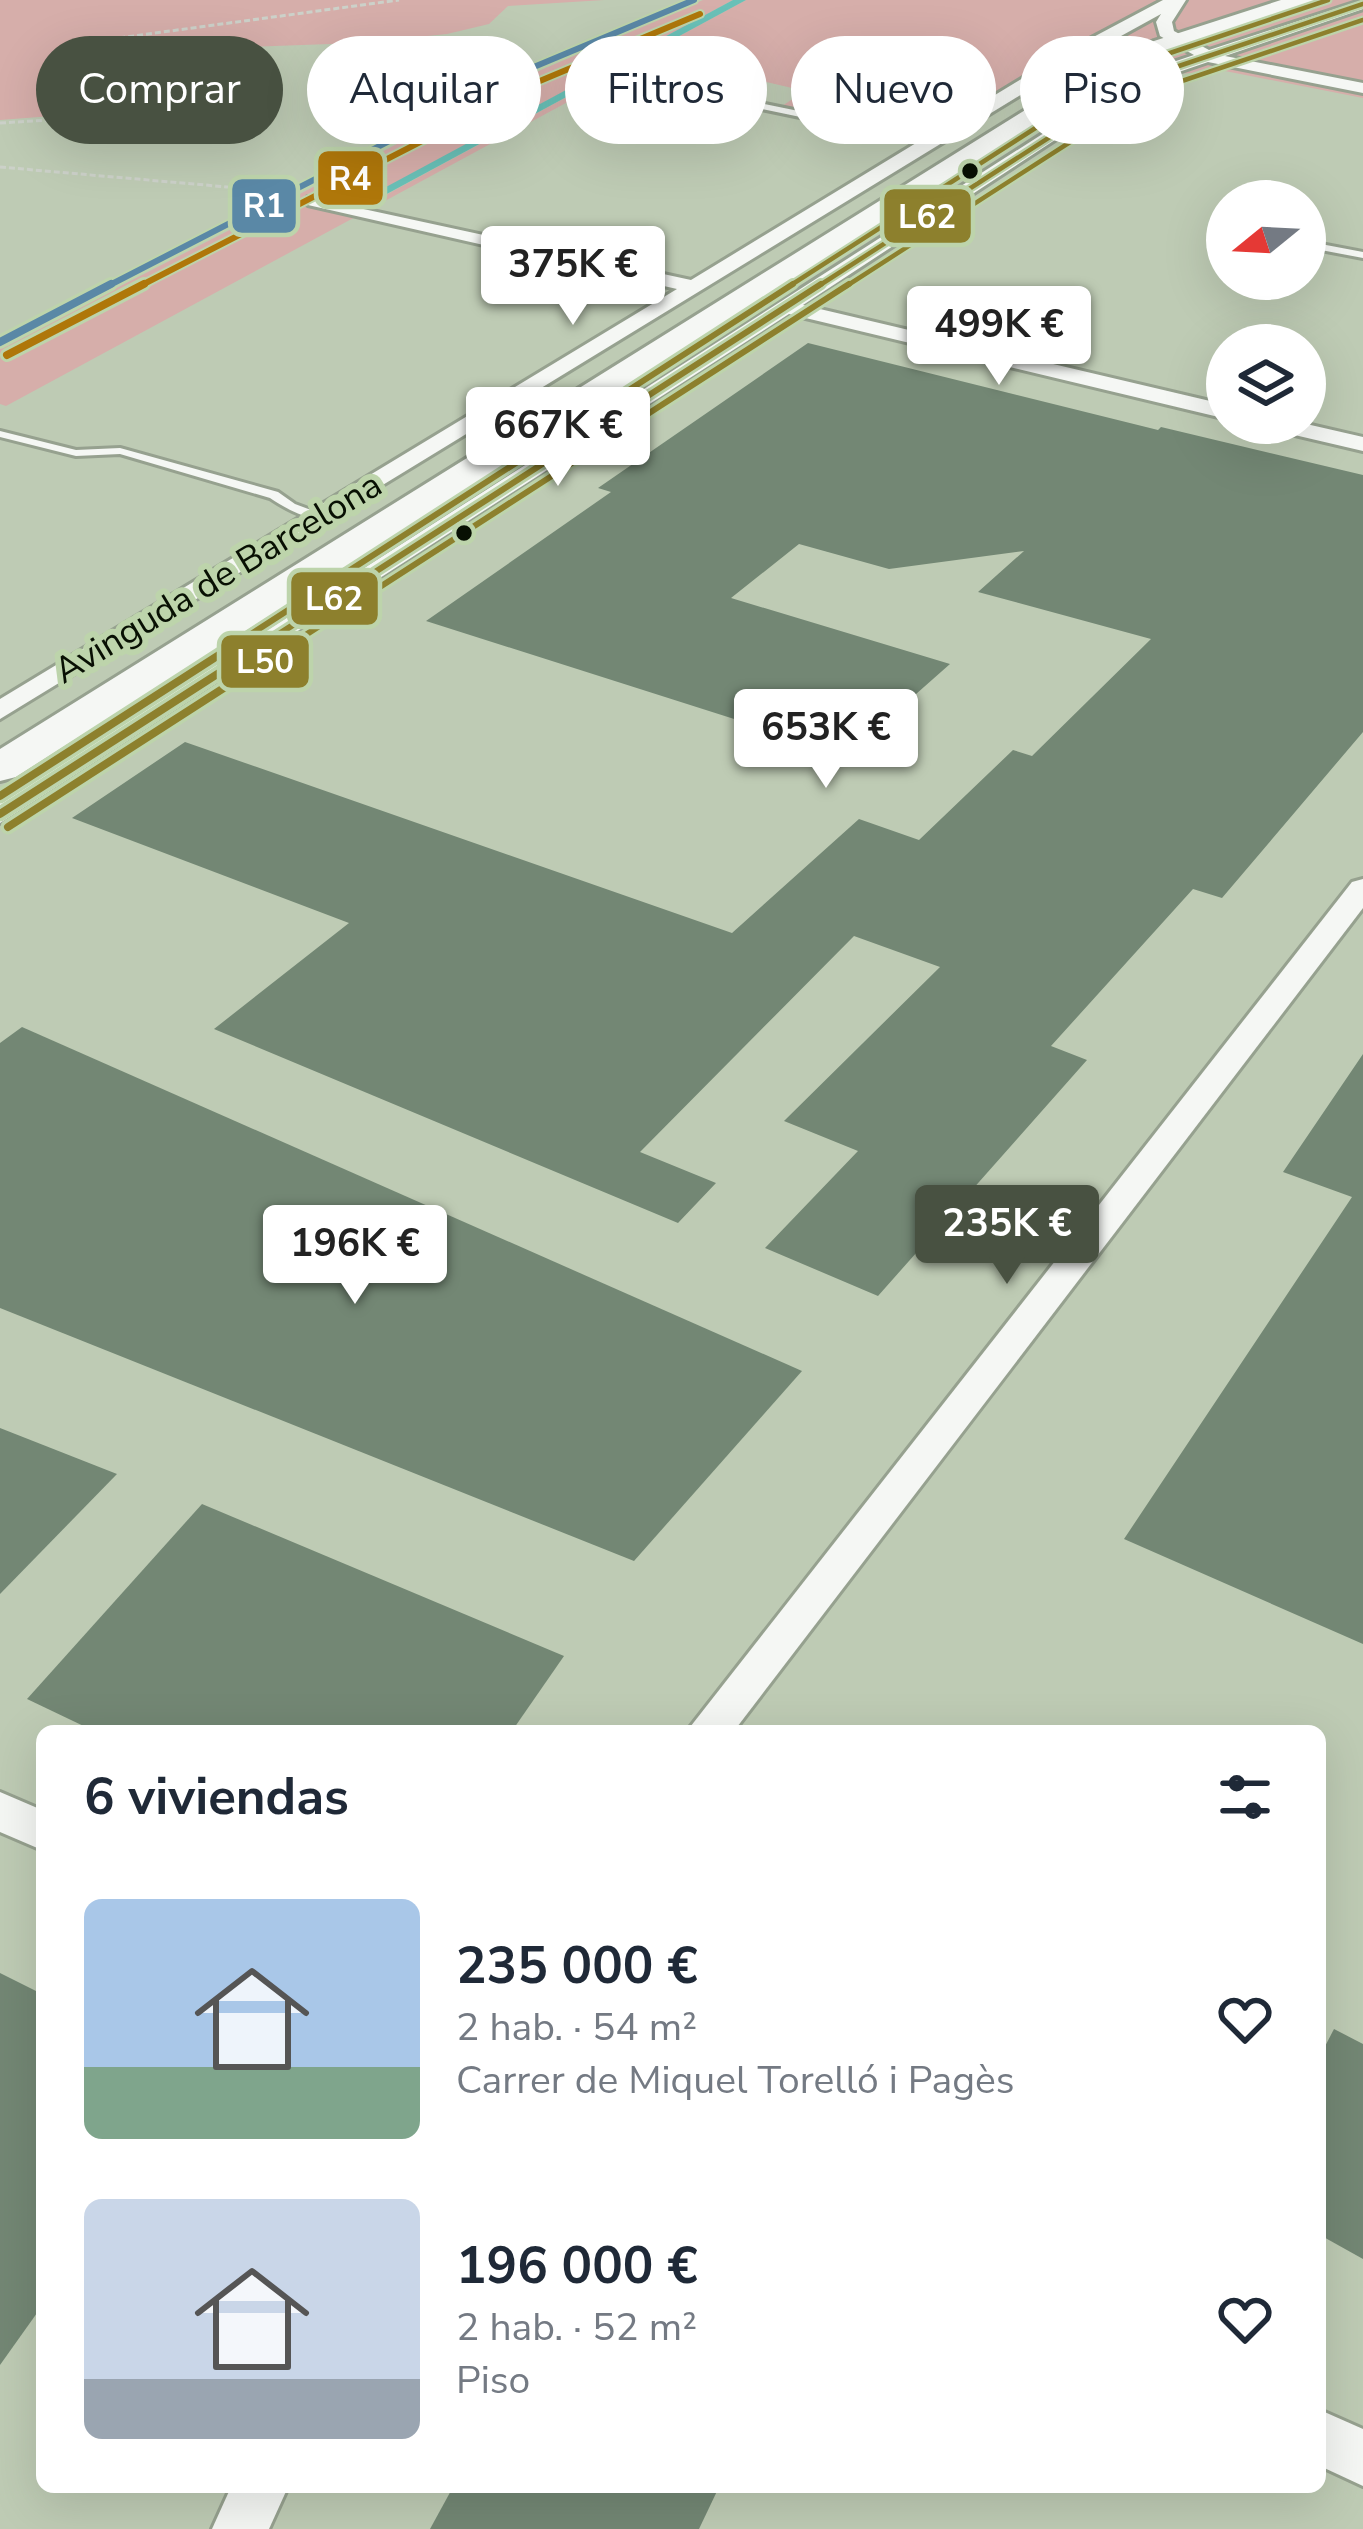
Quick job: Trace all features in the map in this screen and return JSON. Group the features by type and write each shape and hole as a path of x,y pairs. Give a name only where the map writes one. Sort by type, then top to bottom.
{"main road":[{"name":"Avinguda de Barcelona","path":"1184,39 1306,0"},
{"name":"Avinguda de Barcelona","path":"0,768 1020,127"}],"street":[{"name":"Avinguda de Barcelona","path":"1170,36 1164,22 1177,0"},
{"name":"Avinguda de Barcelona","path":"996,104 1127,23 1177,0"},
{"name":"Avinguda de Barcelona","path":"1184,64 1363,4"},
{"path":"1184,44 1207,56 1363,88"},
{"name":"Avinguda de Barcelona","path":"971,157 1020,139"},
{"name":"Avinguda de Barcelona","path":"0,711 932,144"},
{"name":"Avinguda de Barcelona","path":"0,814 1039,144"},
{"path":"315,201 696,287"},
{"path":"785,308 1206,407"},
{"path":"1326,435 1363,444"},
{"path":"714,1725 1363,888"},
{"path":"0,1811 36,1828"},
{"path":"1326,2441 1363,2458"},
{"path":"240,2529 257,2493"}],"lane":[{"path":"1326,248 1363,255"},
{"path":"0,434 76,453 121,451 274,495 291,507 321,516"}],"path":[{"path":"0,123 248,108 262,92 112,52 106,44 111,39 399,0"},
{"path":"0,167 239,188"}],"shaded area":[{"path":"0,0 604,0 508,6 489,24 447,34 307,36 307,45 283,46 283,36 36,36 36,117 0,120"},
{"path":"703,0 733,0 667,36 620,36"},
{"path":"746,0 1363,0 1363,98 1225,71 1184,73 1184,36 1020,36 1020,79 996,94 996,36 791,36 791,88 767,82 767,36 679,36"},
{"path":"565,60 565,91 541,104 541,70"},
{"path":"565,98 565,103 541,116 541,111"},
{"path":"397,144 467,144 362,201 371,203 480,144 490,144 6,406 0,404 0,348"}],"water":[{"path":"733,0 746,0 679,36 666,36"},
{"path":"565,91 565,98 541,111 541,103"},
{"path":"466,144 479,144 370,203 360,201"}],"building":[{"path":"808,343 1158,430 1206,438 1206,444 1233,444 1363,475 1363,732 1222,898 1193,889 1051,1046 1087,1060 878,1296 765,1248 858,1151 784,1121 940,967 854,936 640,1152 716,1183 678,1223 214,1029 349,923 72,818 185,742 732,933 859,819 919,840 1013,750 1032,756 1151,639 978,592 1024,551 889,569 799,544 731,598 950,664 847,755 426,621 611,492 598,488"},
{"path":"22,1027 802,1371 634,1561 0,1308 0,1043"},
{"path":"1363,1054 1363,1644 1124,1539 1352,1197 1283,1172"},
{"path":"0,1428 117,1474 0,1594"},
{"path":"202,1504 564,1656 516,1725 81,1725 27,1699"},
{"path":"0,1973 36,1991 36,2314 0,2365"},
{"path":"1334,2029 1363,2044 1363,2259 1326,2238 1326,2044"},
{"path":"450,2493 716,2493 699,2529 430,2529"}],"transit line":[{"name":"R1","path":"0,342 529,69 694,0"},
{"path":"0,796 1076,102 1161,56 1328,0"},
{"name":"L62","path":"0,814 1084,115 1167,70 1363,4"},
{"name":"R4","path":"7,355 535,83 700,14"},
{"name":"L50","path":"8,827 1092,128 1173,84 1363,20"}]}
